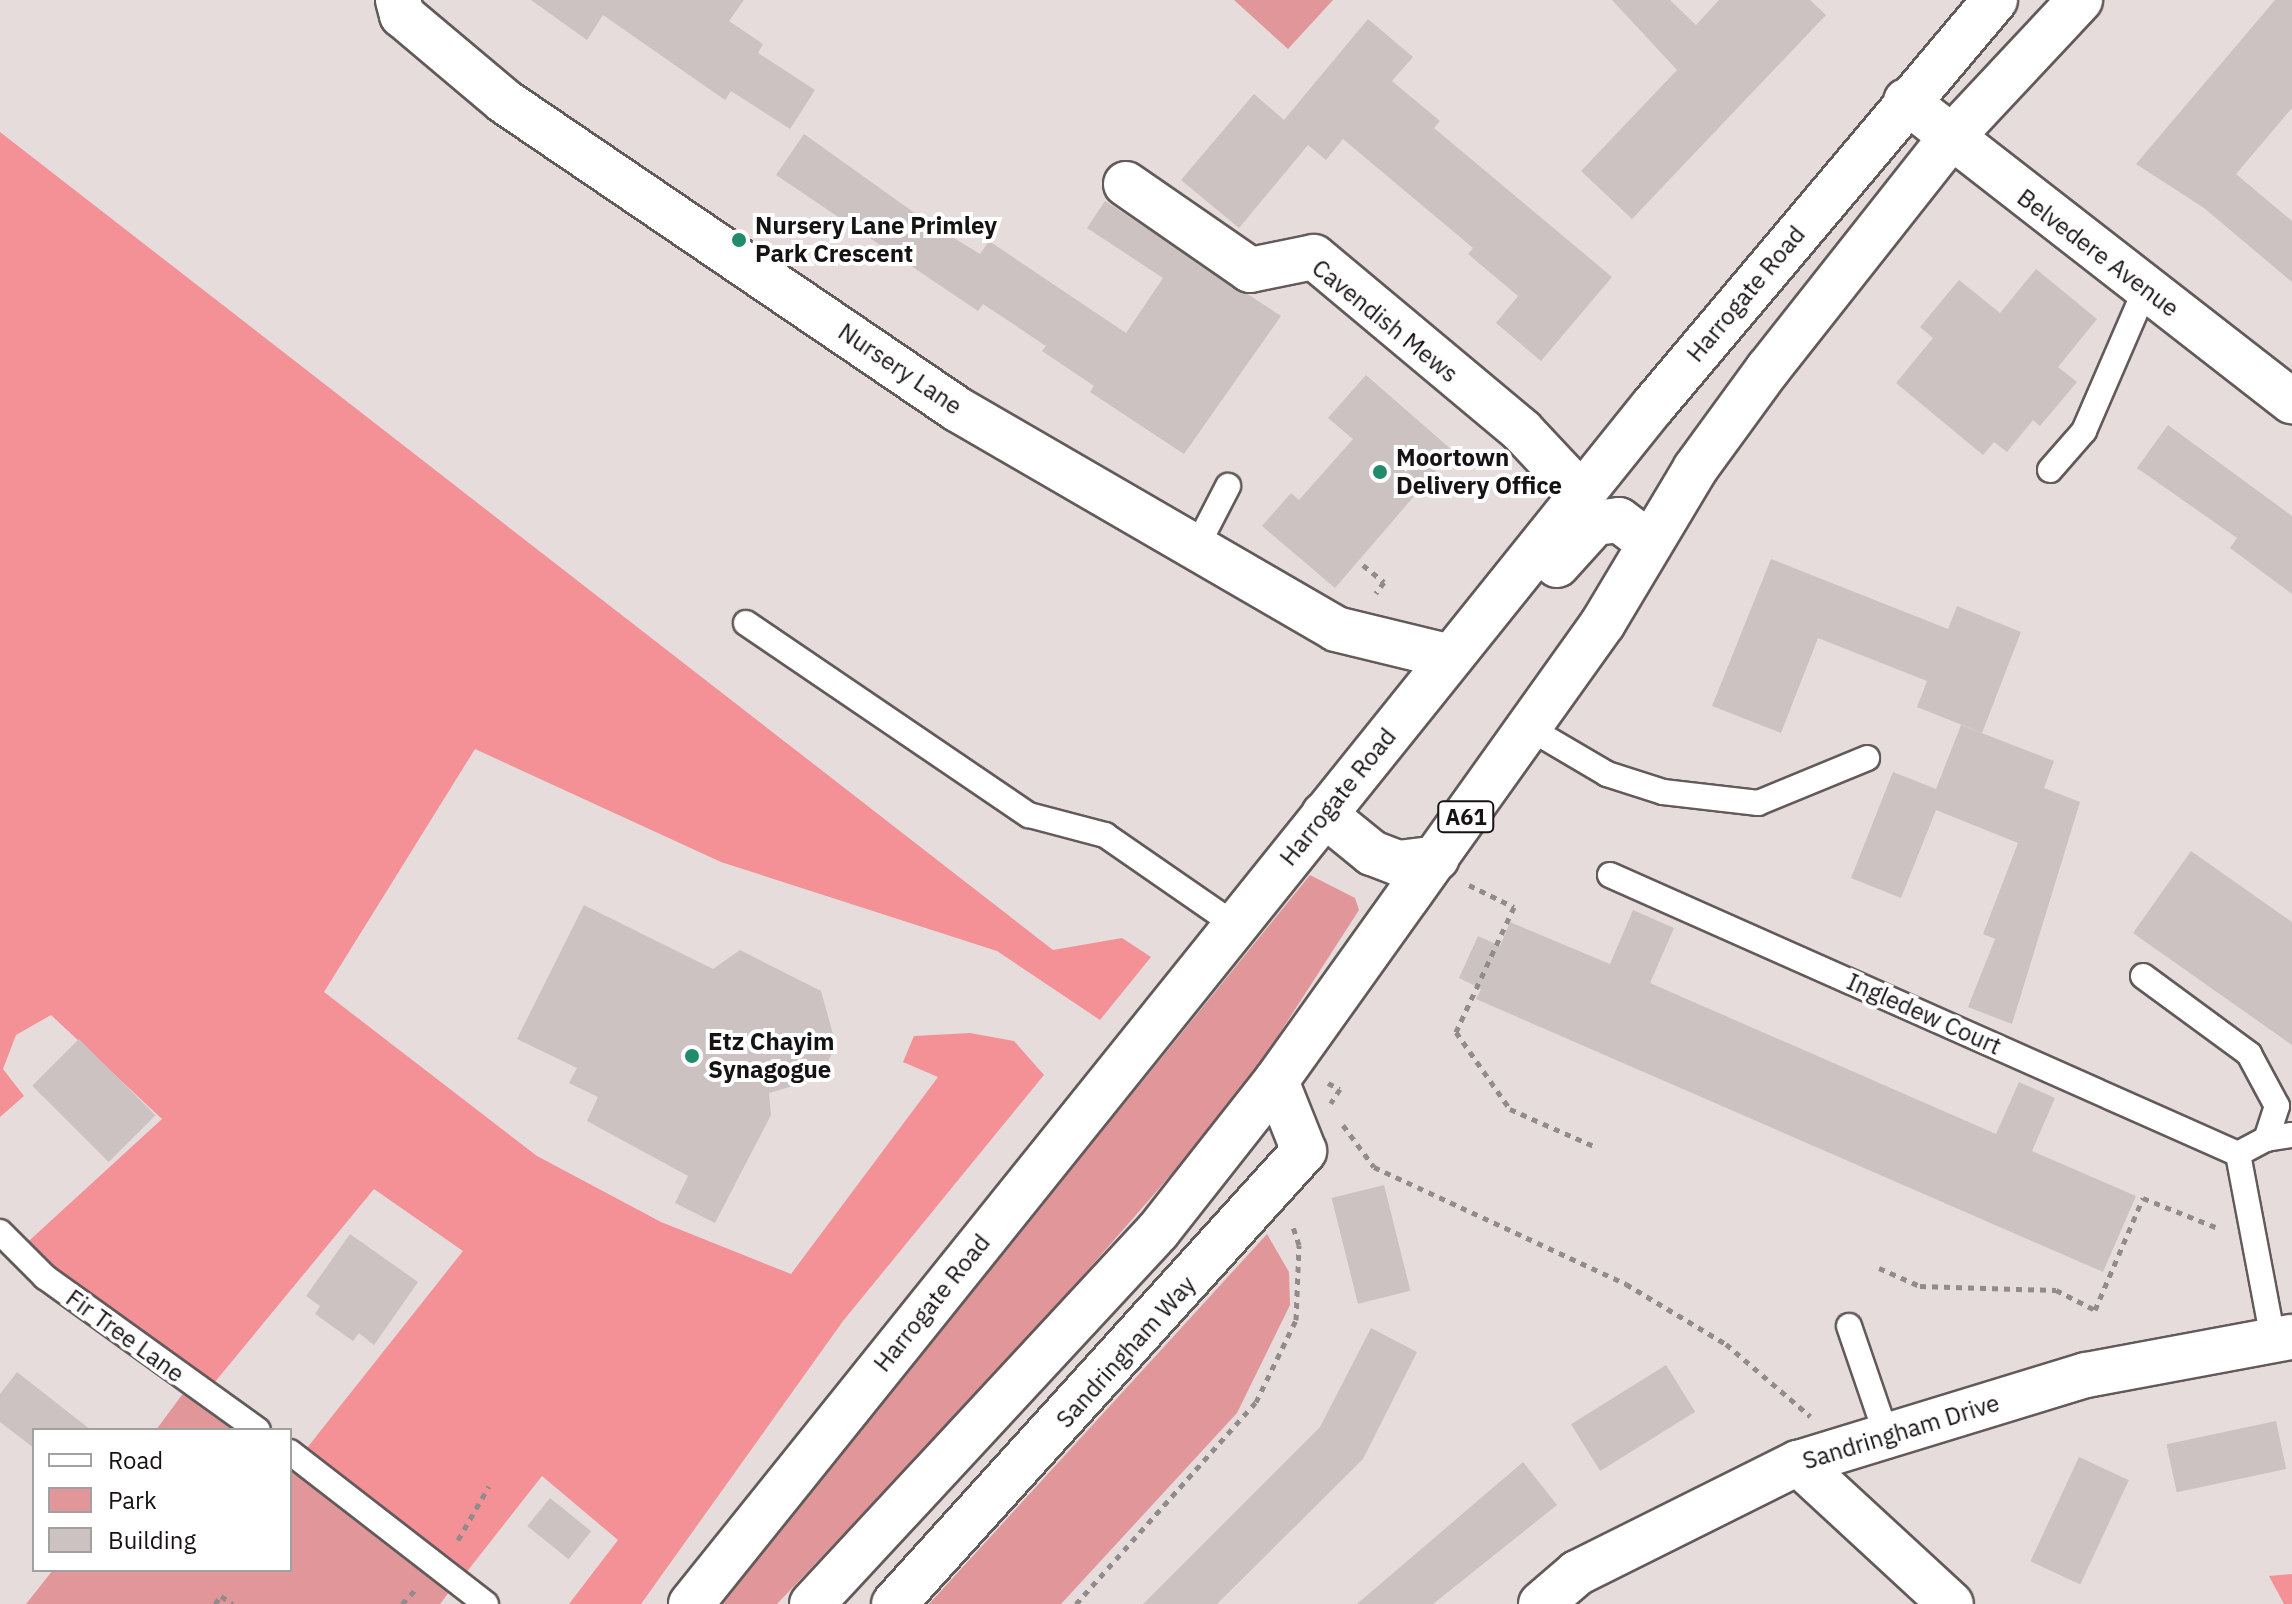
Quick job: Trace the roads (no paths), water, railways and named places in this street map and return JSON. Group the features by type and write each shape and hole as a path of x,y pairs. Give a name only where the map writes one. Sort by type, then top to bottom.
{"main road":[{"name":"Nursery Lane","path":"398,0 402,15 504,101 957,409 1336,629 1451,657"},
{"name":"Harrogate Road","path":"691,1604 1581,494 1906,101 1995,0"},
{"name":"A61","path":"812,1604 1158,1231 1276,1081 1529,728 1768,369 1949,140 2080,0"},
{"name":"Belvedere Avenue","path":"1906,101 1949,140 2292,402"},
{"name":"Cavendish Mews","path":"1126,184 1250,270 1314,257 1522,431 1581,494"},
{"path":"1492,605 1536,589 1595,523 1619,520 1650,543"},
{"path":"1324,814 1372,853 1398,863 1437,858"},
{"name":"Sandringham Way","path":"894,1604 1304,1151 1276,1081"},
{"name":"Sandringham Drive","path":"1541,1604 1577,1573 1814,1458 2086,1375 2283,1338"},
{"path":"1814,1458 1951,1604"}],"lane":[{"path":"2050,470 2084,431 2145,290"},
{"path":"1196,548 1228,486"},
{"path":"746,623 1029,815 1105,835 1235,925"},
{"path":"1529,728 1607,774 1663,792 1758,803 1867,758"},
{"name":"Ingledew Court","path":"1610,875 2238,1154"},
{"path":"2143,976 2249,1054 2277,1106 2266,1139"},
{"path":"2283,1338 2255,1243 2238,1154 2266,1139 2292,1135"},
{"name":"Fir Tree Lane","path":"0,1232 45,1277 255,1428"},
{"path":"1849,1326 1886,1434"},
{"path":"292,1454 486,1604"}],"place":[{"name":"Nursery Lane Primley Park Crescent","path":"739,240"},
{"name":"Moortown Delivery Office","path":"1380,472"},
{"name":"Etz Chayim Synagogue","path":"692,1056"}]}
